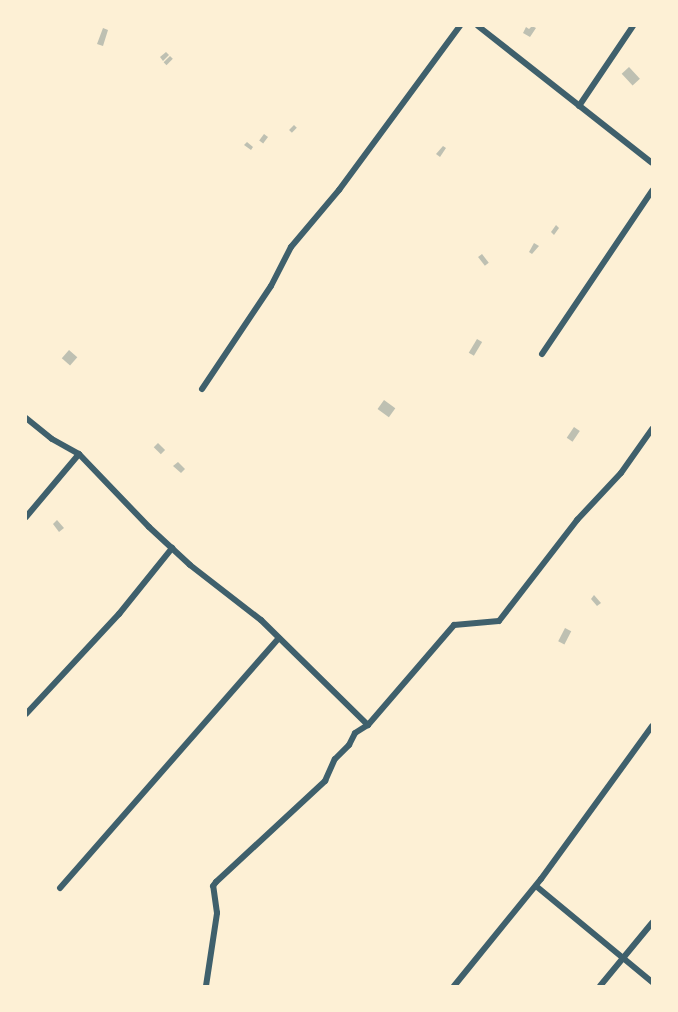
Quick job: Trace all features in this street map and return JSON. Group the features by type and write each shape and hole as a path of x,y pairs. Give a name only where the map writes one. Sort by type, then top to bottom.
{"street":[{"path":"202,389 271,286 291,247 339,190 460,26"},
{"path":"478,26 652,163"},
{"path":"579,106 633,26"},
{"path":"542,354 652,190"},
{"path":"26,418 52,439 79,454 172,549 279,638 368,725"},
{"path":"206,987 217,913 214,884 325,781 334,759 349,745 355,733 368,725 454,626 499,621 577,520 621,473 652,429"},
{"path":"26,517 79,454"},
{"path":"26,714 119,614 172,549"},
{"path":"60,888 279,638"},
{"path":"454,987 536,886 652,726"},
{"path":"536,886 652,982"},
{"path":"600,987 652,923"}],"building":[{"path":"532,26 536,28 530,37 523,33 526,27 529,29"},
{"path":"103,28 108,30 103,46 97,44"},
{"path":"166,52 169,55 163,61 160,57"},
{"path":"170,56 173,59 166,65 164,62"},
{"path":"629,67 640,79 633,86 622,74"},
{"path":"294,125 297,128 292,133 289,130"},
{"path":"264,134 268,137 263,143 259,140"},
{"path":"247,142 253,147 251,150 244,145"},
{"path":"443,146 446,148 440,157 436,154"},
{"path":"556,225 559,228 554,235 551,232"},
{"path":"534,243 539,246 532,254 529,252"},
{"path":"482,254 489,263 485,266 478,257"},
{"path":"477,339 482,342 474,356 469,353"},
{"path":"69,350 77,357 70,366 62,358"},
{"path":"384,400 395,408 389,417 378,409"},
{"path":"574,427 580,431 573,442 567,438"},
{"path":"158,443 165,450 161,454 154,447"},
{"path":"178,462 185,469 181,473 173,466"},
{"path":"57,520 64,528 59,532 53,524"},
{"path":"594,595 601,603 597,606 591,599"},
{"path":"565,628 571,631 564,645 558,641"}]}
